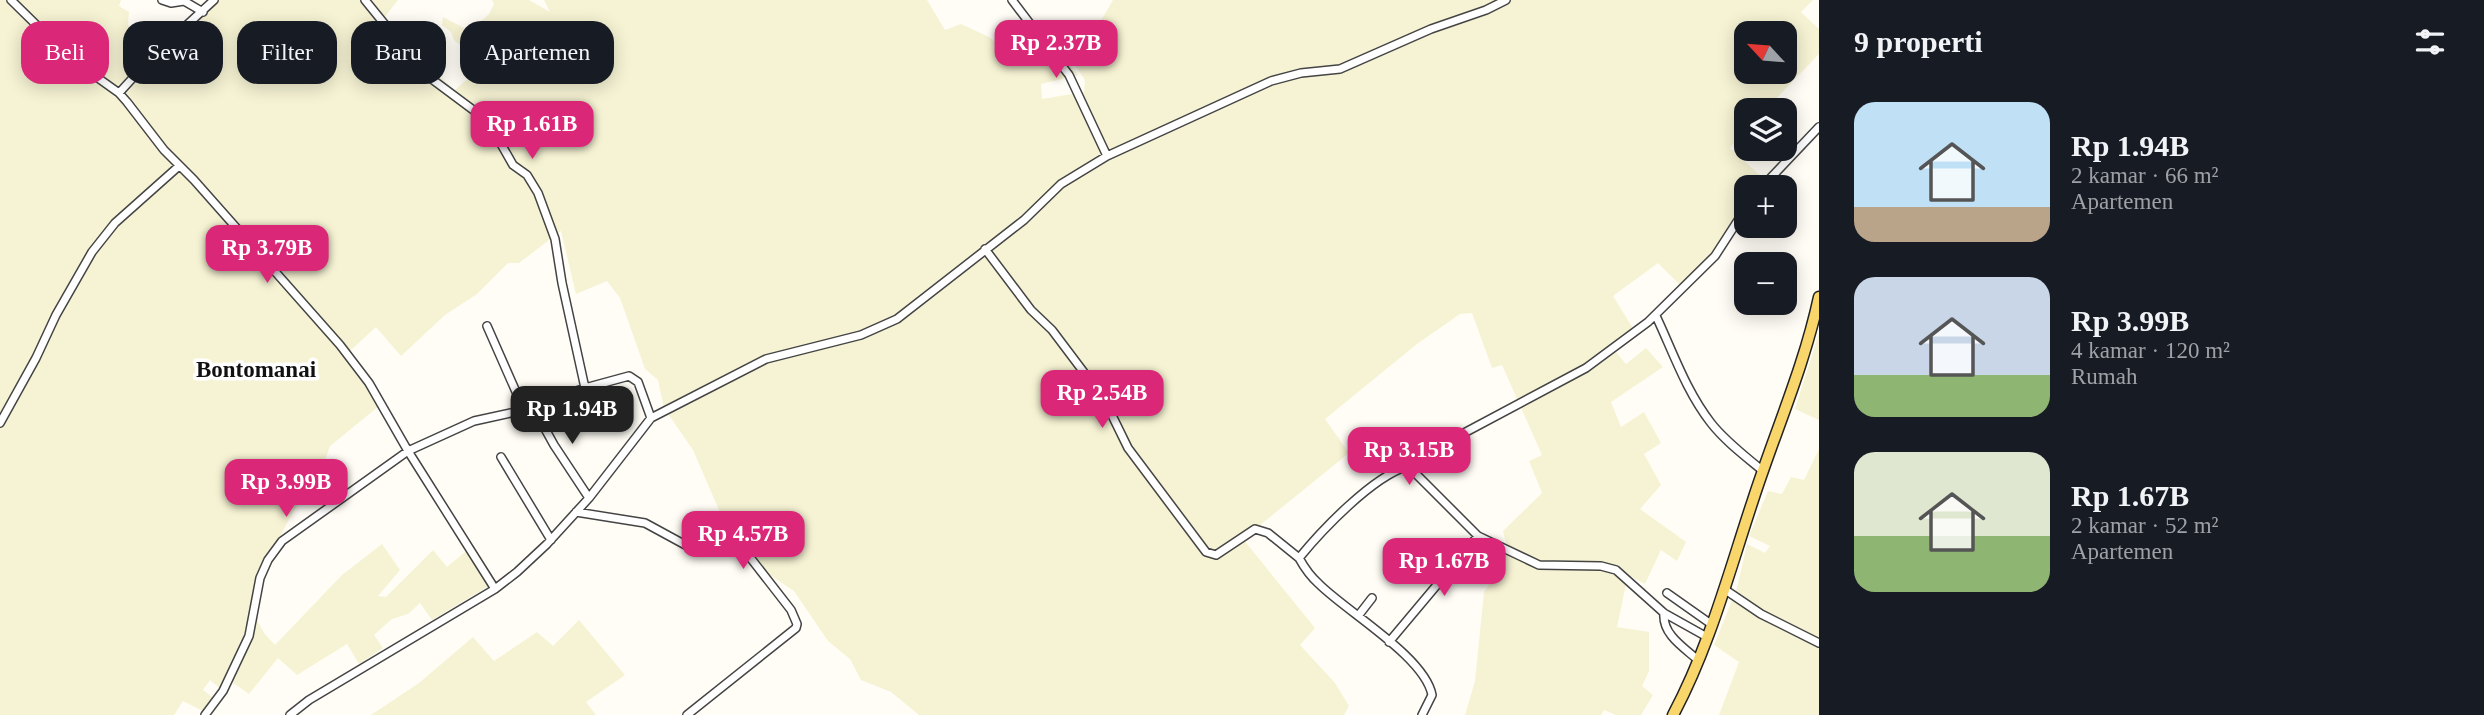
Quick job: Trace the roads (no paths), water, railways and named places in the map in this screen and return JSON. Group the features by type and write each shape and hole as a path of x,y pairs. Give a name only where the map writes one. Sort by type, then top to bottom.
{"main road":[{"path":"1673,715 1698,660 1724,589 1788,405 1819,297"}],"street":[{"path":"11,0 70,58 119,93 179,166 340,345 369,383 408,451 495,589"},
{"path":"162,0 171,4 184,1 203,12"},
{"path":"119,93 151,58 214,0"},
{"path":"365,0 391,32 419,53 433,80 488,121 513,165 527,175 538,193 555,239 585,388"},
{"path":"1012,0 1069,75 1107,156"},
{"path":"289,715 340,681 495,589 517,572 589,498 650,418 766,359 861,335 888,324 1024,220 1061,184 1107,156 1271,81 1301,73 1340,69 1506,0"},
{"path":"1773,175 1819,127"},
{"path":"0,423 92,252 115,223 179,166"},
{"path":"1298,558 1355,500 1398,470 1586,368 1656,316 1715,256 1734,227"},
{"path":"985,249 1031,310 1052,330 1104,399 1117,429 1137,462 1206,552 1216,555 1255,529 1268,533 1298,558 1320,585 1424,675 1432,698 1422,715"},
{"path":"1656,316 1681,373 1703,411 1726,439 1763,471"},
{"path":"487,326 524,410"},
{"path":"205,715 223,691 249,636 260,578 268,560 282,541 408,451 474,421 524,410 585,388 633,377 638,382 650,418"},
{"path":"533,407 589,498"},
{"path":"501,457 551,540"},
{"path":"1408,466 1478,536 1542,566 1601,566 1616,570 1664,613 1707,637"},
{"path":"576,512 645,523 691,548 723,529 728,529 791,610 796,628 687,715"},
{"path":"1389,642 1478,536"},
{"path":"1724,589 1761,614 1819,643"},
{"path":"1667,593 1711,624"},
{"path":"1358,616 1372,598"},
{"path":"1664,613 1663,622 1667,631 1698,660"}],"district":[{"name":"Bontomanai","path":"256,369"}]}
